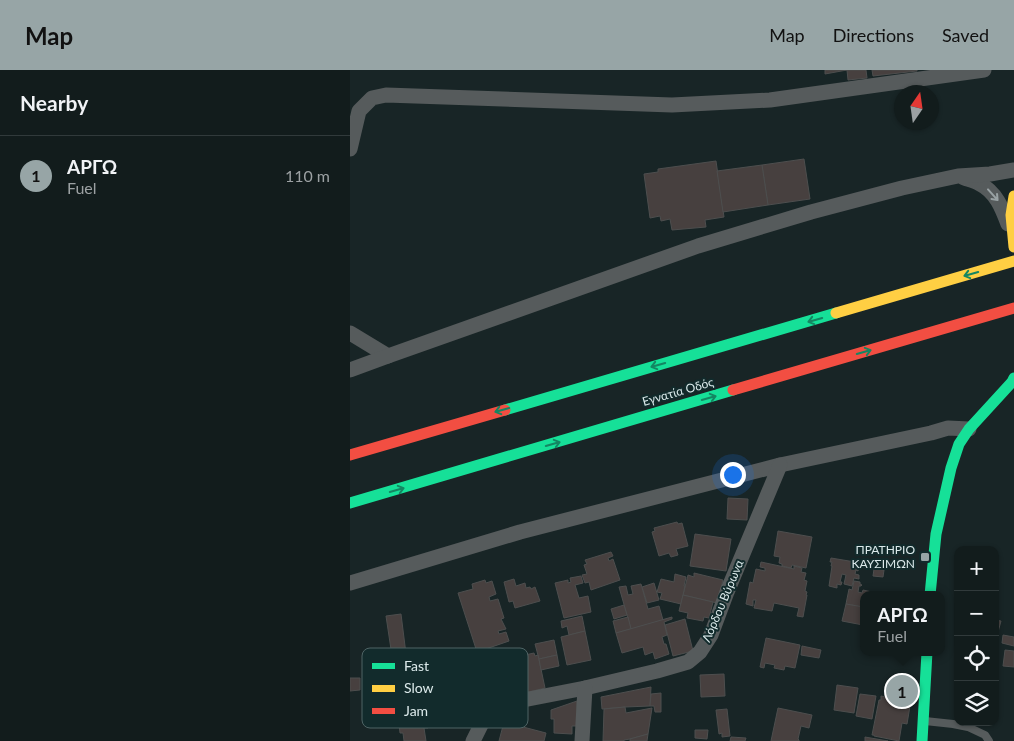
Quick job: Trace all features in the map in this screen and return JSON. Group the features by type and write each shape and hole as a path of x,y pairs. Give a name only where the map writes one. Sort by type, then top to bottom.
{"main road":[{"path":"1014,196 1011,231 1014,247"},
{"path":"350,455 1014,261"},
{"name":"Εγνατία Οδός","path":"350,503 1014,308"},
{"path":"930,591 936,534 951,468 959,444 969,429 1013,381"},
{"path":"922,741 927,656"}],"street":[{"path":"350,149 359,110 372,98 386,95 672,106 770,100 984,70"},
{"path":"350,370 708,244 812,212 902,188 958,176 1014,170"},
{"path":"958,176 980,184 992,192 999,202 1011,231"},
{"path":"350,333 388,356"},
{"path":"350,583 520,532 780,465 948,428 969,429"},
{"name":"Λόρδου Βύρωνα","path":"528,699 656,671 688,662 700,652 711,635 780,465"},
{"path":"582,741 585,688"},
{"name":"Λόρδου Βύρωνα","path":"473,741 480,728"}],"lane":[{"path":"923,721 968,727 985,735 989,741"}],"building":[{"path":"825,70 847,70 825,74"},
{"path":"847,70 866,70 867,78 848,80"},
{"path":"872,70 917,70 917,71 873,76"},
{"path":"804,159 810,199 768,205 762,165"},
{"path":"716,161 724,217 705,220 706,227 672,230 670,219 661,221 660,216 650,218 644,174 658,172 658,169"},
{"path":"762,165 768,205 723,212 717,171"},
{"path":"728,498 748,499 747,520 727,519"},
{"path":"677,522 678,524 682,523 688,546 676,549 678,555 671,557 669,553 659,556 652,532 655,531 654,528"},
{"path":"778,531 812,537 806,568 792,565 791,568 782,566 779,563 780,557 774,556"},
{"path":"695,534 731,539 726,571 690,566"},
{"path":"611,552 613,556 608,558 609,561 613,559 620,580 591,590 589,582 585,583 582,575 587,574 584,565 587,564 585,560"},
{"path":"831,558 855,562 854,565 859,566 855,574 859,575 859,579 854,578 852,586 844,584 846,575 842,574 841,585 837,584 837,588 829,586 832,566"},
{"path":"761,562 794,569 794,566 802,568 801,572 806,573 804,580 807,581 805,591 807,595 803,617 797,616 799,608 774,603 772,611 754,608 756,600 753,600 753,606 746,604 750,582 753,583 756,569 765,571 765,568 760,567"},
{"path":"874,569 884,570 883,577 873,576"},
{"path":"694,573 723,580 717,603 683,595 688,575 694,577"},
{"path":"675,574 686,577 681,604 660,599 662,593 657,592 661,579 674,582"},
{"path":"581,576 583,583 575,585 579,598 588,596 591,612 564,618 555,583 568,580 568,583 571,582 570,578"},
{"path":"514,579 516,586 525,583 526,588 530,587 531,589 535,587 540,601 515,608 513,601 509,602 504,582"},
{"path":"485,580 486,583 492,581 496,594 489,597 490,601 498,599 504,618 501,619 506,629 498,631 499,634 506,632 509,641 489,648 476,648 458,593 473,589 472,584"},
{"path":"854,581 860,582 862,585 859,586 858,592 860,592 860,606 846,604 849,589 852,590"},
{"path":"654,583 659,600 647,603 642,587"},
{"path":"641,584 648,609 659,606 663,620 631,629 619,587 626,586 628,595 633,594 631,586"},
{"path":"683,595 713,602 709,618 704,617 703,621 687,618 688,613 679,611"},
{"path":"846,604 860,606 860,624 842,621"},
{"path":"624,605 627,615 614,619 611,609"},
{"path":"401,614 405,648 391,648 386,616"},
{"path":"582,616 585,631 569,635 567,626 562,628 561,621"},
{"path":"628,617 631,629 616,633 613,621"},
{"path":"672,617 672,619 664,622 667,635 662,637 669,654 655,659 653,652 645,655 643,647 622,653 616,633"},
{"path":"685,619 693,651 673,656 665,625"},
{"path":"585,631 591,660 567,665 561,637"},
{"path":"1003,635 1014,637 1014,646 1002,643"},
{"path":"766,638 800,645 795,668 785,666 784,670 774,668 775,665 765,663 764,668 760,667"},
{"path":"554,640 557,655 539,659 535,644"},
{"path":"802,646 821,650 819,658 801,655"},
{"path":"1005,650 1014,651 1014,667 1003,666"},
{"path":"534,653 535,656 538,655 545,688 528,692 528,654"},
{"path":"557,655 559,666 541,670 539,659"},
{"path":"724,674 725,696 701,697 700,675"},
{"path":"350,678 360,678 360,690 350,691"},
{"path":"837,685 858,688 854,713 834,710"},
{"path":"651,687 650,706 602,709 601,697"},
{"path":"661,693 661,712 655,712 654,706 650,706 651,694"},
{"path":"860,694 876,696 872,719 856,716"},
{"path":"881,696 904,701 905,699 911,700 907,724 902,723 899,741 872,735"},
{"path":"577,701 577,726 572,726 572,734 554,733 554,719 551,719 551,710"},
{"path":"625,707 626,713 652,708 648,734 624,741 603,741 604,709"},
{"path":"778,708 812,715 809,728 801,726 799,741 771,741"},
{"path":"727,709 730,736 722,737 722,733 719,734 716,710"},
{"path":"399,728 424,728 426,741 404,741 403,733 400,733"},
{"path":"502,728 527,728 546,733 544,741 499,741"},
{"path":"695,730 708,730 707,739 695,738"},
{"path":"648,734 647,741 630,741 630,739"},
{"path":"731,737 746,738 745,741 730,741"},
{"path":"865,737 888,741 865,741"}],"traffic: fast":[{"path":"505,410 836,313"},
{"path":"930,591 936,534 951,468 959,444 969,429 1014,378"},
{"path":"350,503 733,390"},
{"path":"922,741 927,656"}],"traffic: slow":[{"path":"1014,196 1011,215 1014,247"},
{"path":"836,313 1014,261"}],"traffic: jam":[{"path":"733,390 1014,308"},
{"path":"350,455 505,410"}],"place":[{"name":"ΠΡΑΤΗΡΙΟ ΚΑΥΣΙΜΩΝ","path":"925,557"},
{"name":"ΑΡΓΩ","path":"902,691"}]}
